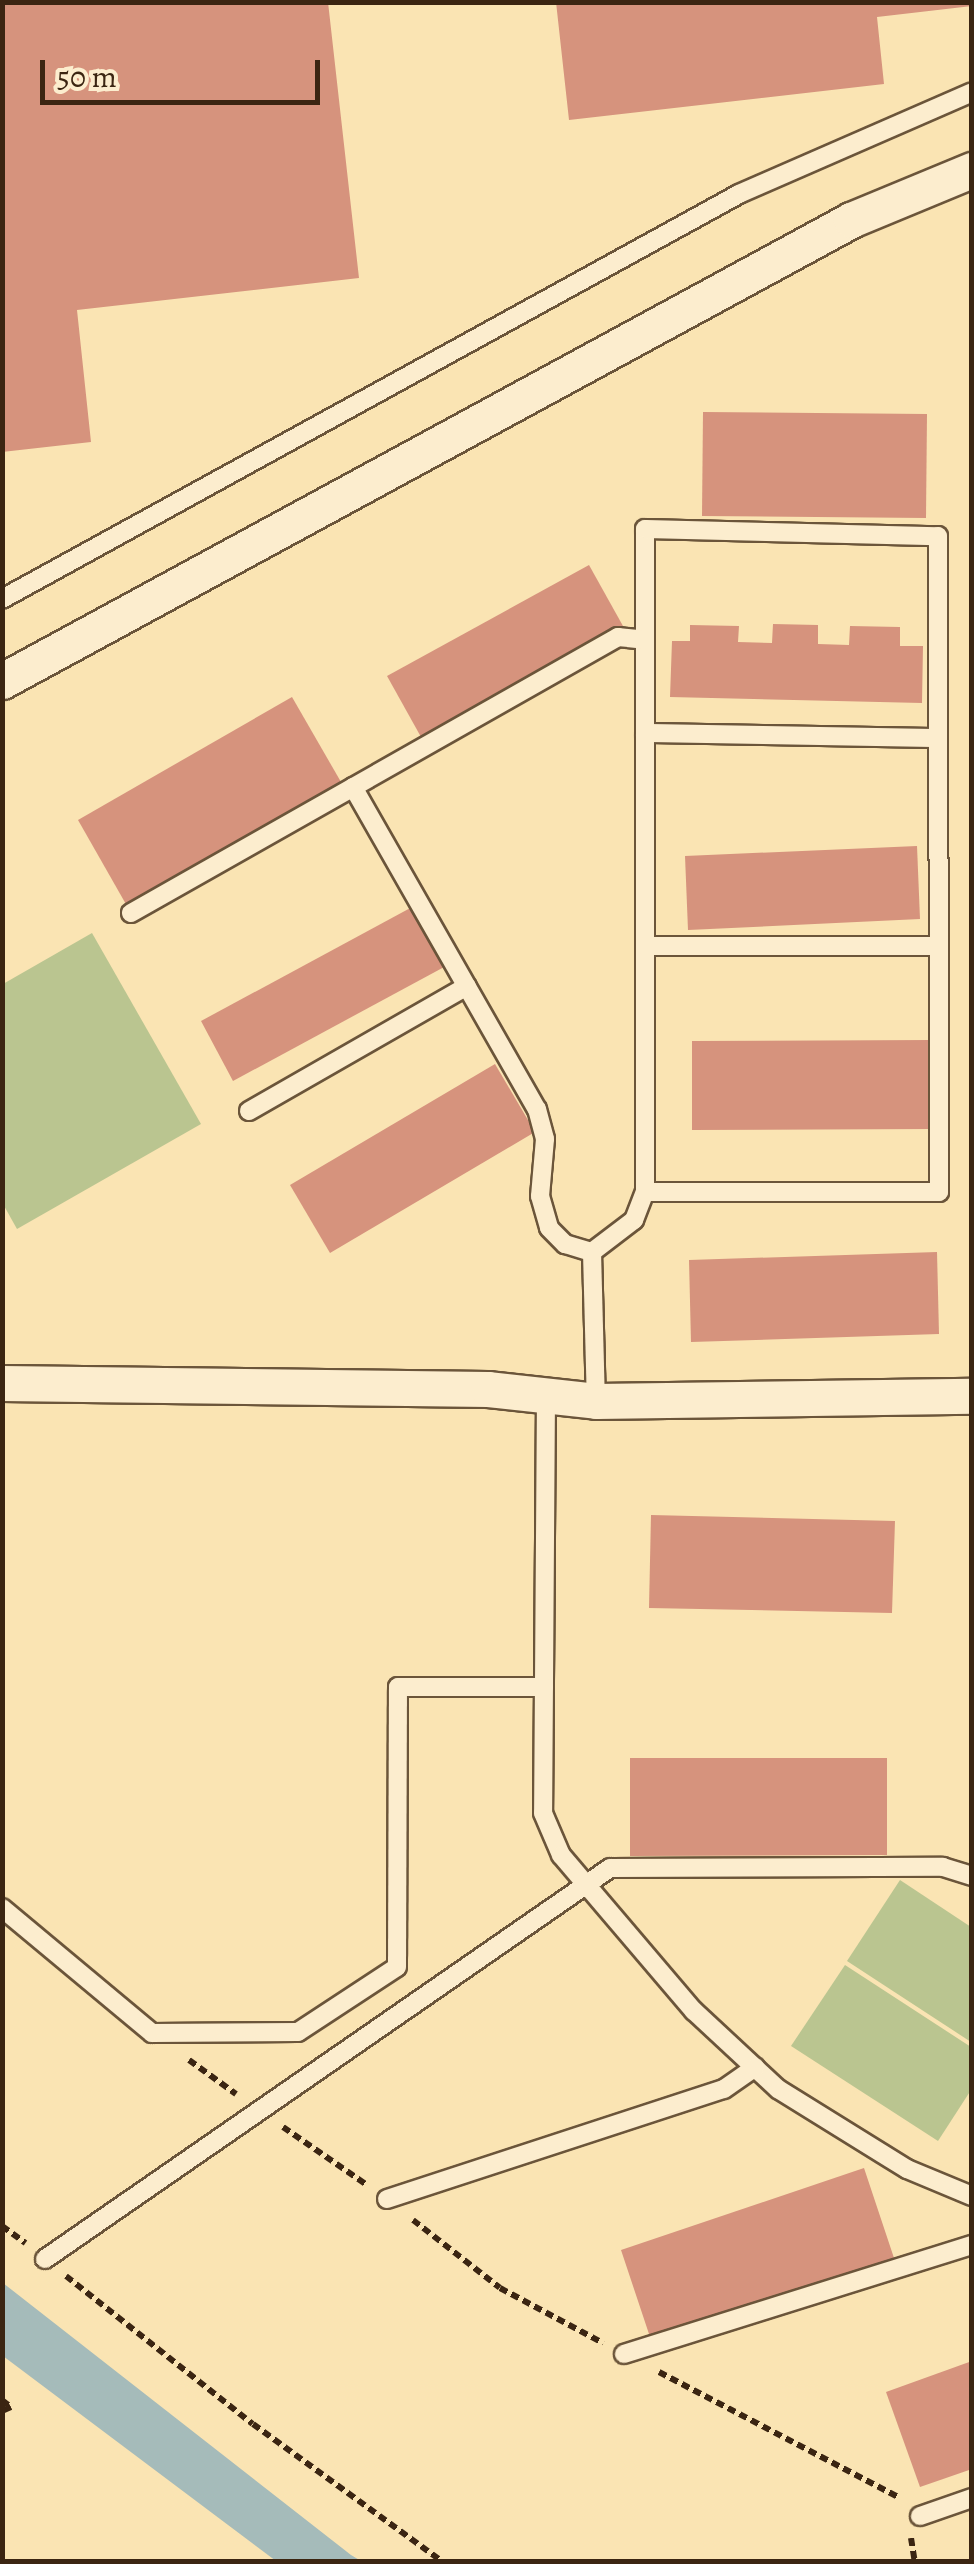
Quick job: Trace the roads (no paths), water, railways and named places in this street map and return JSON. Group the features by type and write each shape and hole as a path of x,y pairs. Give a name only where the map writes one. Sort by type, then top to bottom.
{"street":[{"path":"2,681 851,220 972,170"},
{"path":"2,1382 488,1389 596,1401 972,1396"}],"lane":[{"path":"2,598 740,194 972,92"},
{"path":"592,1252 634,1220 644,1192 646,529 938,536 939,1192 644,1192"},
{"path":"131,913 618,637 645,640"},
{"path":"645,734 938,738"},
{"path":"352,787 537,1110 544,1140 540,1196 549,1228 565,1244 592,1252"},
{"path":"644,946 938,946"},
{"path":"248,1110 466,986"},
{"path":"592,1252 596,1401"},
{"path":"546,1395 543,1814 561,1855 694,2012 754,2067 907,2169 972,2196"},
{"path":"2,1908 152,2033 298,2032 396,1967 398,1687 544,1687"},
{"path":"46,2259 256,2109 610,1868 942,1868 972,1876"},
{"path":"387,2199 724,2089 754,2067"},
{"path":"624,2354 972,2244"},
{"path":"912,2521 972,2498"}]}
